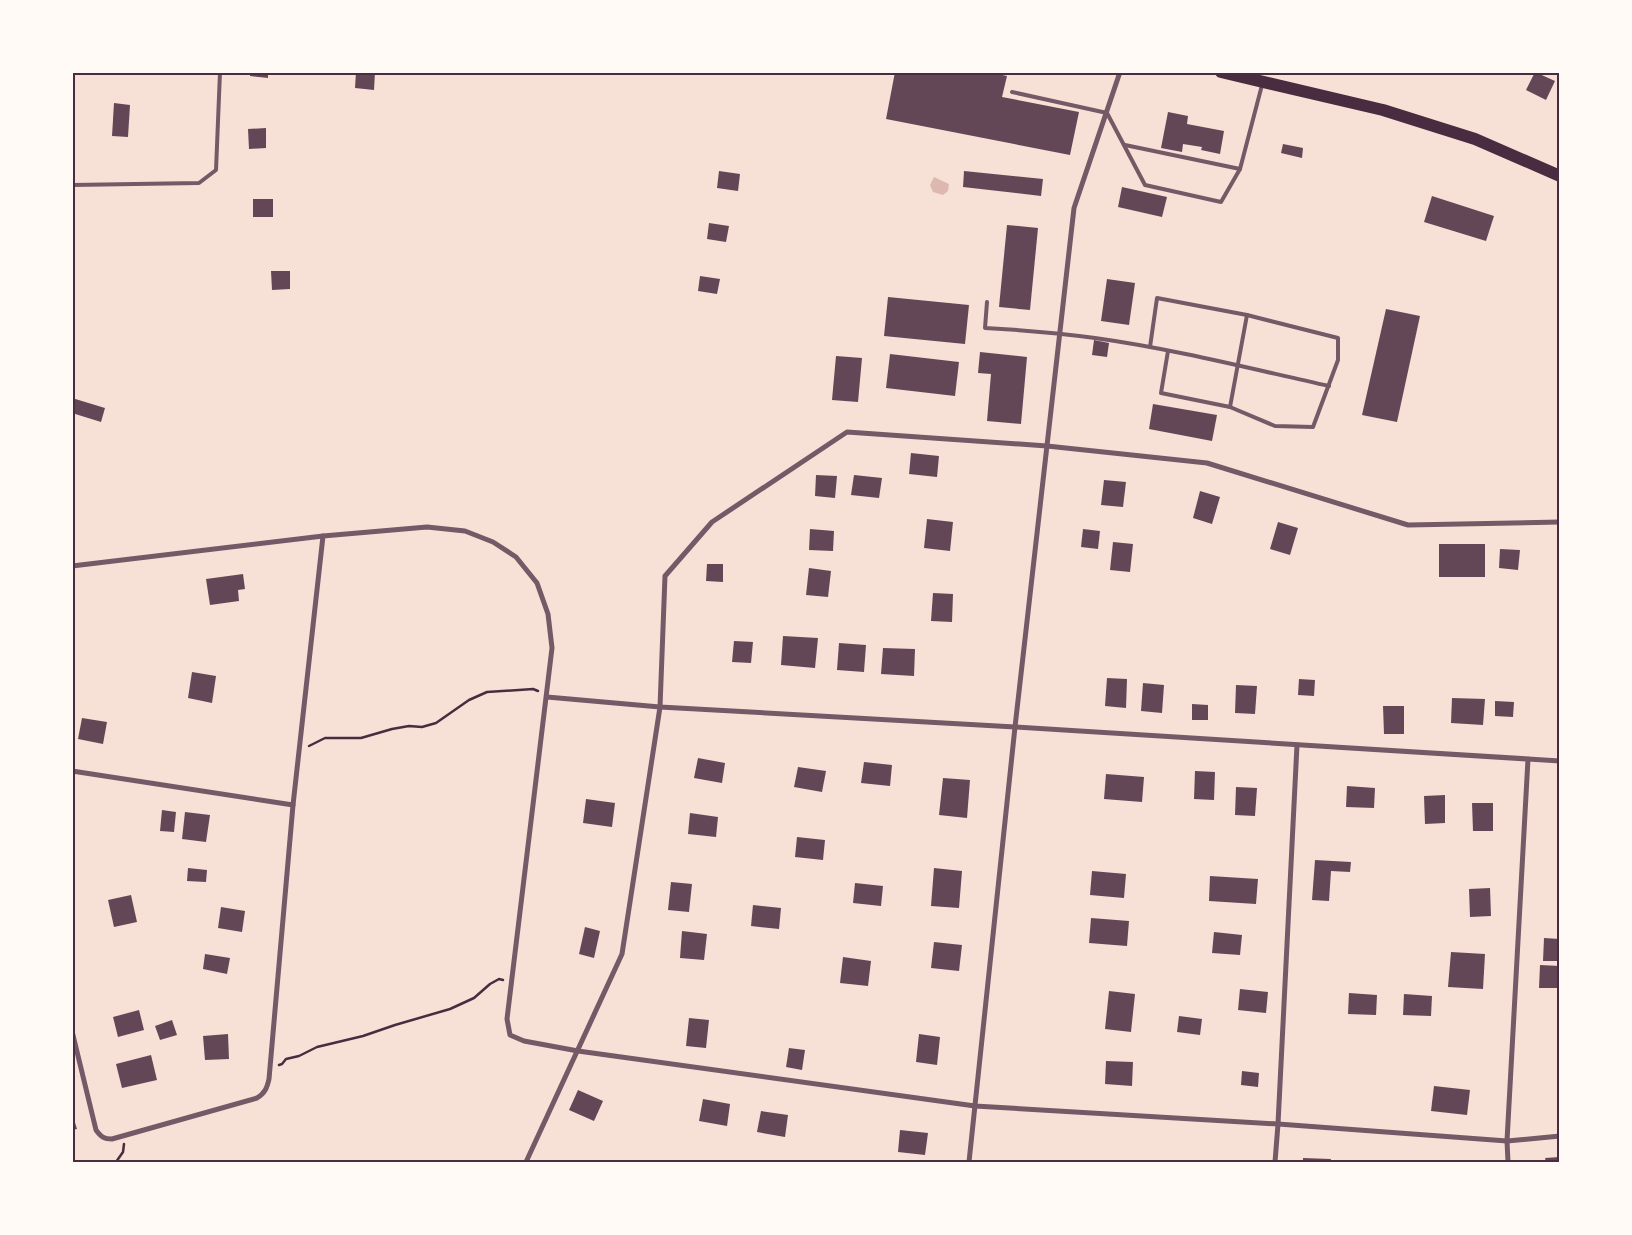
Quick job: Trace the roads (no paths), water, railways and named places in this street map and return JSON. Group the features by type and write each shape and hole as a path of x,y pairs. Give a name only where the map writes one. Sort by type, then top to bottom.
{"main road":[{"path":"1221,72 1384,110 1443,128 1476,139 1560,176"}],"street":[{"path":"969,1162 1015,727 1074,208 1120,72"},
{"path":"526,1162 622,954 660,707 665,576 712,522 847,432 1047,446 1207,463 1408,525 1560,522"},
{"path":"72,566 323,536 427,527 465,531 494,542 516,557 537,583 548,614 552,648 507,1019 510,1035 524,1041 578,1051 975,1106 1278,1124 1507,1141 1560,1136"},
{"path":"72,1031 96,1130 105,1139 112,1139 257,1098 267,1088 293,805 323,536"},
{"path":"547,696 660,707 1560,761"},
{"path":"1275,1162 1297,745"},
{"path":"1508,1162 1507,1141 1528,759"},
{"path":"72,771 293,805"}],"lane":[{"path":"72,185 199,184 216,170 220,72"},
{"path":"1012,92 1107,113 1146,184 1221,202 1240,169 1263,82"},
{"path":"1125,145 1240,169"},
{"path":"1150,347 1157,298 1247,315 1338,338 1338,360 1313,427 1275,426 1230,407 1161,393 1168,351"},
{"path":"987,302 985,328 1061,334 1150,347 1329,386"},
{"path":"1230,407 1247,315"}]}
